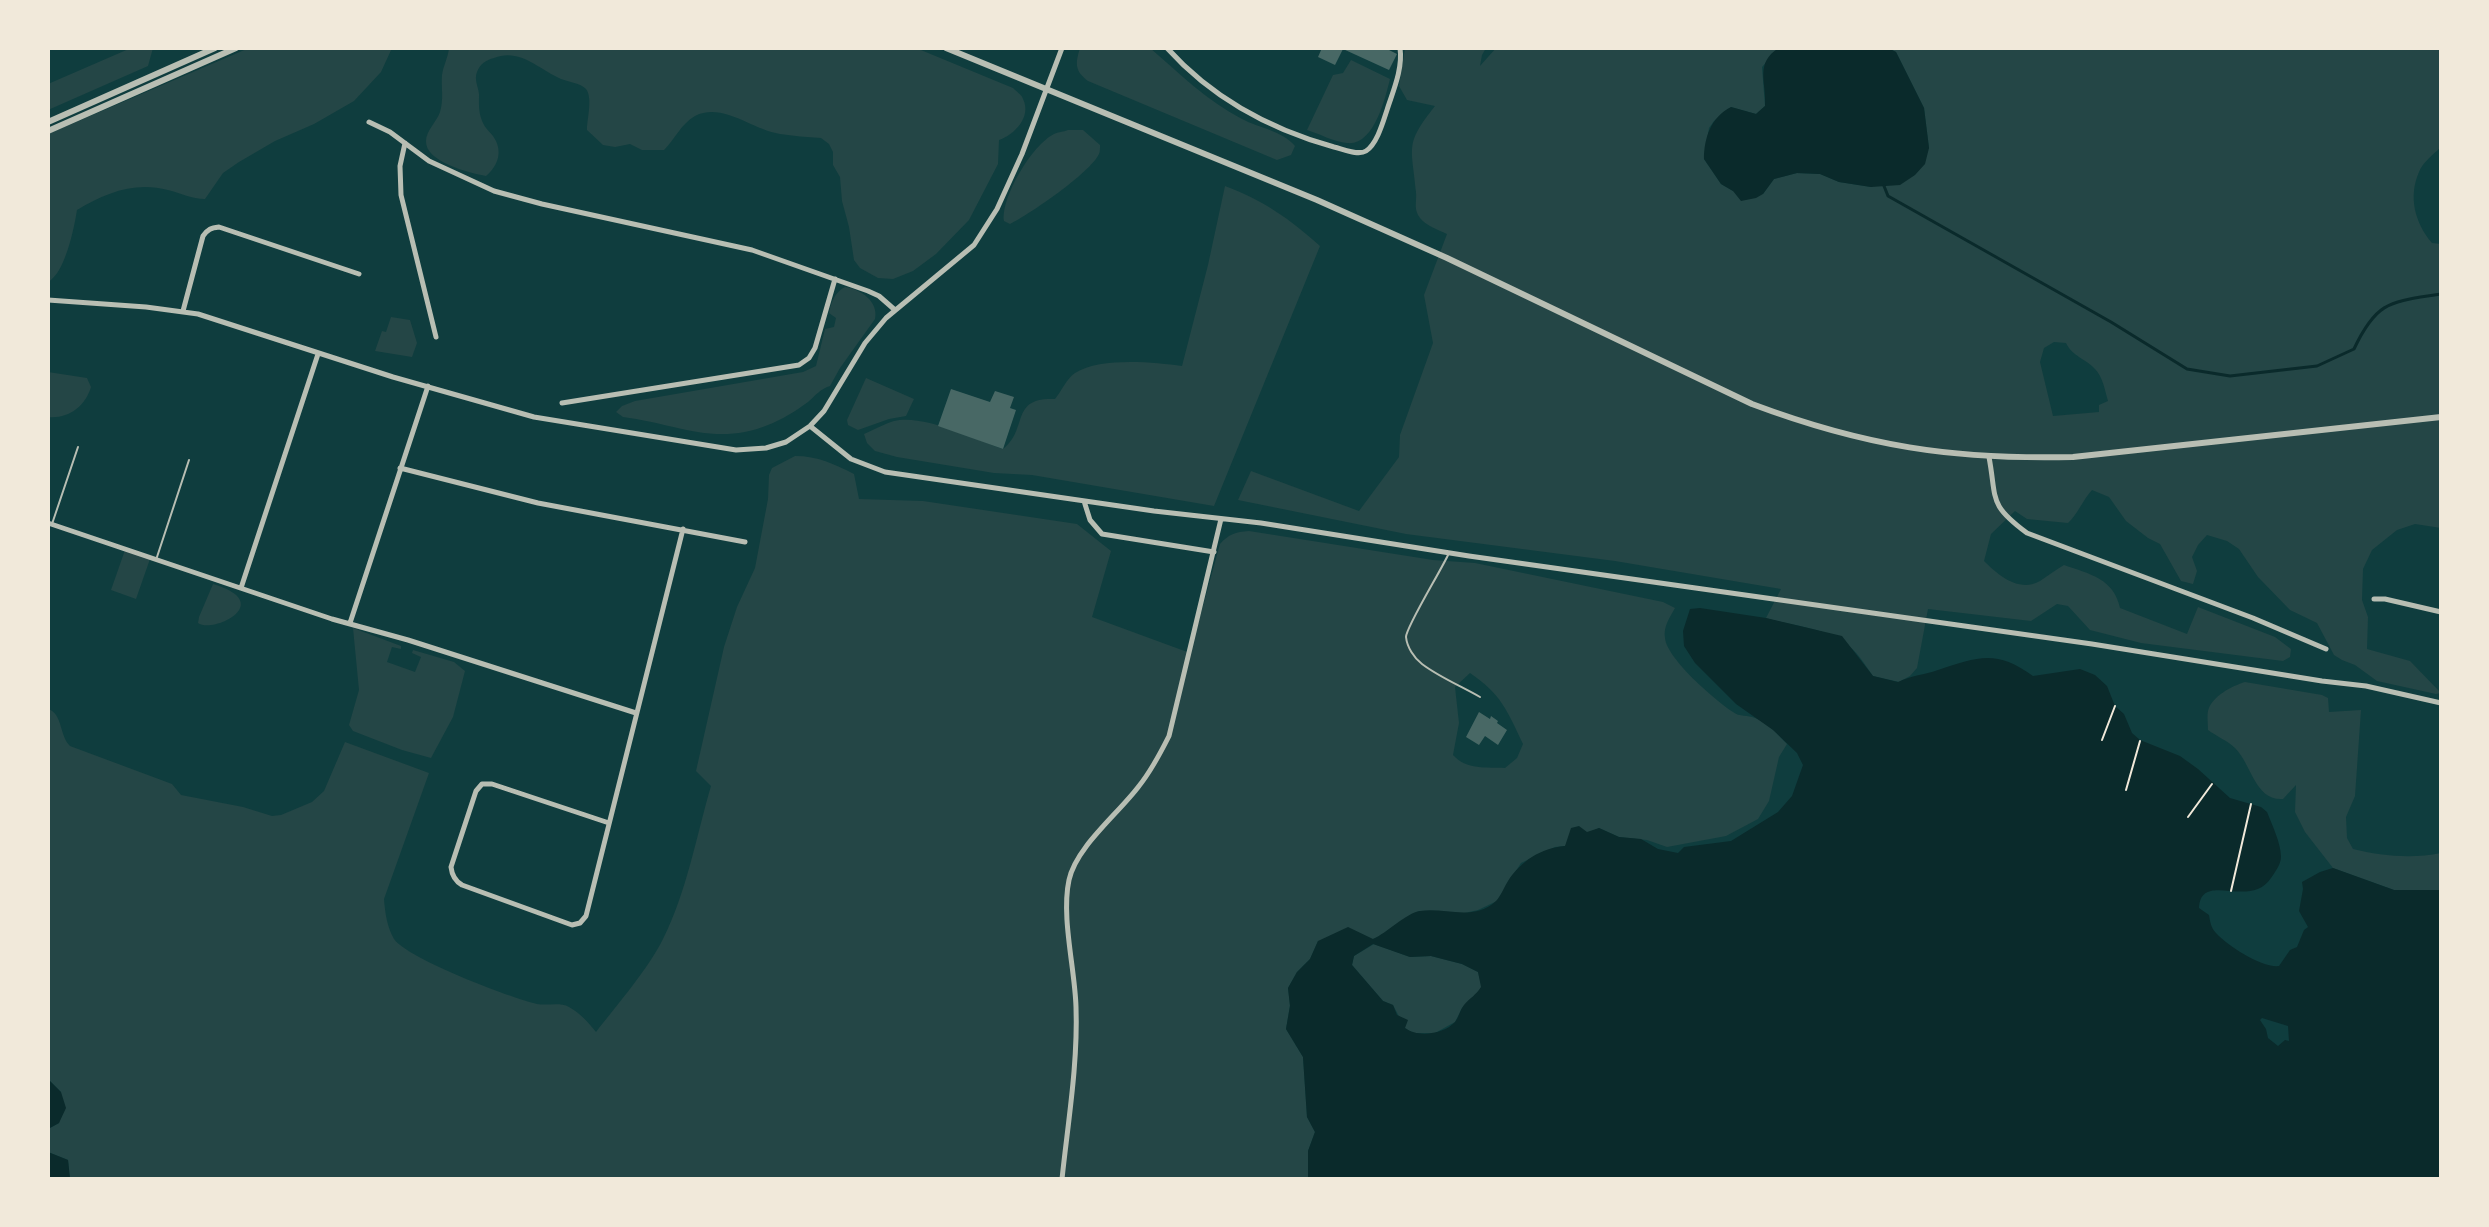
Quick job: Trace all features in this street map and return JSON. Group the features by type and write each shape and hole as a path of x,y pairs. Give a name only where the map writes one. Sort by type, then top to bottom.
{"street":[{"path":"48,122 215,48"},
{"path":"48,131 236,48"},
{"path":"946,48 1326,204 1447,258 1752,404 1816,427 1887,445 1989,457 2073,457 2441,417"},
{"path":"48,300 183,311 318,354 534,417 736,450 766,448 786,442 810,426 824,411 865,343 894,310 965,254 987,228 1022,154 1062,48"},
{"path":"1167,48 1206,86 1248,114 1320,142 1359,152 1366,151 1384,118 1396,82 1400,48"},
{"path":"369,122 390,132 429,161 513,197 753,250 879,296 894,310"},
{"path":"405,143 399,165 401,195 436,337"},
{"path":"183,311 204,236 213,227 292,250 359,274"},
{"path":"562,403 800,365 810,358 815,348 835,279"},
{"path":"241,588 318,354"},
{"path":"350,623 428,386"},
{"path":"810,426 851,459 885,472 2103,645 2322,681 2366,686 2441,702"},
{"path":"1989,457 1997,505 2008,519 2027,533 2253,618 2326,649"},
{"path":"400,468 538,503 745,542"},
{"path":"1084,501 1090,520 1102,534 1214,552"},
{"path":"1062,1179 1076,1041 1076,1004 1069,936 1069,880 1081,852 1139,787 1155,765 1169,736 1221,519"},
{"path":"50,524 241,588 636,713"},
{"path":"609,823 492,784 482,784 476,791 451,873 462,885 576,925 586,916 683,530"},
{"path":"2374,599 2385,598 2441,612"}],"lane":[{"path":"50,524 78,447"},
{"path":"156,560 189,460"},
{"path":"1449,553 1409,627 1406,638 1408,645 1423,664 1480,697"}],"path":[{"path":"2102,741 2115,706"},
{"path":"2126,790 2140,741"},
{"path":"2187,817 2212,784"},
{"path":"2231,891 2251,804"}],"shaded area":[{"path":"131,48 153,48 148,66 48,110 48,84"},
{"path":"249,48 392,48 381,72 354,101 239,162 223,173 205,199 156,188 132,188 98,198 77,210 64,260 54,277 48,282 48,134"},
{"path":"449,48 916,48 1013,88 1022,98 1025,112 1016,130 999,140 998,164 969,220 936,254 913,271 893,279 878,278 860,268 854,260 842,201 840,177 833,165 833,152 829,144 821,138 769,132 738,118 716,112 695,116 686,123 664,150 642,150 630,144 615,147 603,145 587,130 589,103 588,93 584,87 561,79 529,61 503,56 484,63 476,75 481,117 496,141 499,152 494,167 486,176 440,161 428,148 426,141 441,107 442,75"},
{"path":"1080,48 1150,48 1194,86 1229,112 1290,141 1295,146 1291,155 1277,160 1088,81 1077,67"},
{"path":"1405,48 1486,48 1480,66 1496,48 1779,48 1762,67 1765,106 1756,114 1731,107 1714,121 1709,128 1704,159 1721,184 1733,191 1763,194 1774,179 1797,173 1820,174 1839,182 1871,187 1929,148 1924,108 1896,52 1888,48 2441,48 2441,147 2421,169 2416,181 2414,200 2421,227 2432,243 2441,244 2441,528 2415,524 2397,530 2372,550 2363,569 2362,600 2368,617 2367,649 2410,661 2441,693 2436,694 2377,681 2355,665 2334,655 2317,623 2290,610 2258,577 2239,549 2227,541 2207,535 2198,545 2192,557 2197,571 2193,584 2181,581 2160,544 2126,521 2109,497 2092,490 2068,523 2027,519 2015,511 1991,534 1984,561 2002,577 2024,585 2040,581 2064,565 2083,571 2100,579 2112,590 2120,608 2187,634 2198,607 2275,637 2291,649 2290,657 2283,661 2141,643 2090,630 2068,606 2057,604 2031,621 1928,609 1917,668 1910,676 1899,682 1873,676 1854,651 1837,638 1818,630 1766,618 1781,589 1615,561 1406,534 1238,500 1251,471 1359,511 1399,457 1400,435 1433,343 1424,295 1447,234 1423,221 1416,208 1412,146 1418,129 1435,106 1407,100 1399,86","holes":["2054,342 2066,343 2100,376 2108,401 2099,405 2099,412 2053,416 2040,362 2044,348"]},
{"path":"1779,48 1888,48 1896,52 1924,108 1929,148 1925,164 1915,175 1900,185 1871,187 1839,182 1820,174 1797,173 1774,179 1763,194 1741,201 1733,191 1721,184 1704,159 1705,143 1714,122 1724,111 1731,107 1756,114 1765,106 1764,67 1771,54"},
{"path":"1351,60 1390,79 1377,120 1371,129 1356,142 1347,143 1307,130 1333,75 1343,73"},
{"path":"1068,130 1083,130 1100,145 1099,153 1093,162 1072,182 1031,212 1010,224 1004,221 1007,199 1028,160 1045,140 1054,134"},
{"path":"1225,186 1252,197 1276,211 1320,246 1214,506 1032,475 994,473 897,457 875,451 867,443 864,434 890,422 906,420 934,424 1003,449 1016,432 1025,409 1031,403 1055,399 1075,373 1098,365 1127,362 1182,366 1208,265"},
{"path":"845,287 857,290 868,297 876,313 875,319 830,386 783,418 749,431 712,434 623,417 616,412 622,406 635,401 803,372 816,366 825,329 834,327 836,318 829,313 832,301"},
{"path":"391,317 410,320 417,343 412,357 375,351 382,331 386,332"},
{"path":"48,372 87,378 91,387 85,400 69,414 48,417"},
{"path":"866,378 914,399 906,416 889,419 858,430 848,425 847,420"},
{"path":"795,456 811,457 854,474 859,499 923,501 1077,524 1111,551 1092,617 1190,653 1220,544 1229,536 1244,531 1433,560 1475,563 1663,602 1675,608 1666,626 1665,634 1668,647 1674,657 1704,689 1735,714 1764,722 1787,744 1779,757 1769,801 1758,819 1726,836 1667,847 1647,840 1619,837 1599,828 1565,846 1555,847 1521,863 1497,901 1478,910 1460,914 1419,911 1385,934 1373,939 1318,941 1310,959 1297,972 1288,988 1290,1005 1286,1029 1303,1057 1307,1117 1315,1132 1308,1151 1308,1179 70,1179 68,1160 48,1152 48,1129 59,1123 61,1092 48,1079 48,709 59,720 70,746 172,784 181,795 243,807 272,816 281,815 312,802 324,791 345,742 429,773 384,899 388,924 394,939 419,957 484,986 537,1004 569,1007 584,1018 596,1032 657,951 685,883 711,786 696,771 724,647 737,607 755,568 772,468","holes":["1470,673 1481,681 1502,704 1523,744 1517,758 1505,768 1470,765 1453,755 1459,723 1455,687"]},
{"path":"125,550 150,559 136,599 111,590"},
{"path":"213,584 231,592 240,600 240,608 226,621 206,625 198,623 199,617"},
{"path":"1700,608 1766,618 1842,636 1873,676 1898,682 1976,659 1987,658 2008,662 2033,676 2080,669 2095,675 2107,686 2115,706 2124,714 2132,733 2140,740 2180,756 2230,798 2261,807 2267,812 2281,852 2279,865 2271,878 2262,887 2251,891 2208,892 2202,897 2199,908 2209,915 2213,929 2221,938 2237,950 2264,964 2279,966 2290,950 2297,947 2304,930 2308,927 2299,911 2302,882 2320,872 2333,868 2394,890 2441,890 2441,1179 1308,1179 1308,1151 1315,1132 1307,1117 1303,1057 1286,1029 1290,1006 1288,988 1297,972 1310,959 1318,941 1348,927 1373,939 1409,915 1420,911 1468,912 1487,907 1498,899 1513,874 1525,862 1540,853 1565,846 1571,828 1579,826 1587,832 1599,828 1619,837 1641,839 1658,849 1678,853 1684,847 1731,841 1778,812 1792,796 1803,765 1797,753 1773,730 1736,704 1695,663 1684,646 1683,631 1690,609","holes":["1373,944 1410,957 1431,956 1462,964 1478,972 1481,987 1464,1005 1450,1026 1438,1032 1424,1034 1410,1031 1405,1028 1408,1020 1397,1015 1393,1005 1383,1001 1352,965 1354,956","2262,1018 2288,1026 2289,1041 2285,1040 2278,1046 2268,1038 2266,1029 2260,1020"]},
{"path":"353,628 401,646 401,649 392,647 387,662 415,672 421,657 412,653 413,650 454,662 465,671 453,717 431,758 402,750 353,731 349,725 359,690"},
{"path":"2245,682 2322,695 2328,698 2329,712 2361,710 2355,796 2346,817 2347,838 2353,849 2374,853 2408,856 2441,853 2441,890 2394,890 2333,868 2305,832 2295,812 2296,785 2283,799 2266,794 2255,781 2235,748 2208,730 2210,706 2218,696"},
{"path":"1374,944 1410,957 1431,956 1462,964 1478,972 1482,987 1462,1008 1455,1022 1435,1033 1412,1033 1405,1028 1393,1005 1383,1001 1352,965 1354,956"},
{"path":"48,1079 61,1092 66,1108 59,1123 48,1129"},
{"path":"48,1152 68,1160 70,1179 48,1179"}],"building":[{"path":"1322,48 1385,48 1397,54 1389,70 1343,49 1335,65 1318,57"},
{"path":"951,389 990,402 995,391 1014,397 1010,408 1016,410 1003,449 938,426"},
{"path":"1479,712 1490,719 1491,716 1507,730 1498,745 1485,736 1479,745 1466,737"}],"waterway":[{"path":"1884,186 1888,196 2111,322 2187,369 2230,376 2317,366 2354,349 2370,321 2387,306 2410,299 2441,294"}]}
